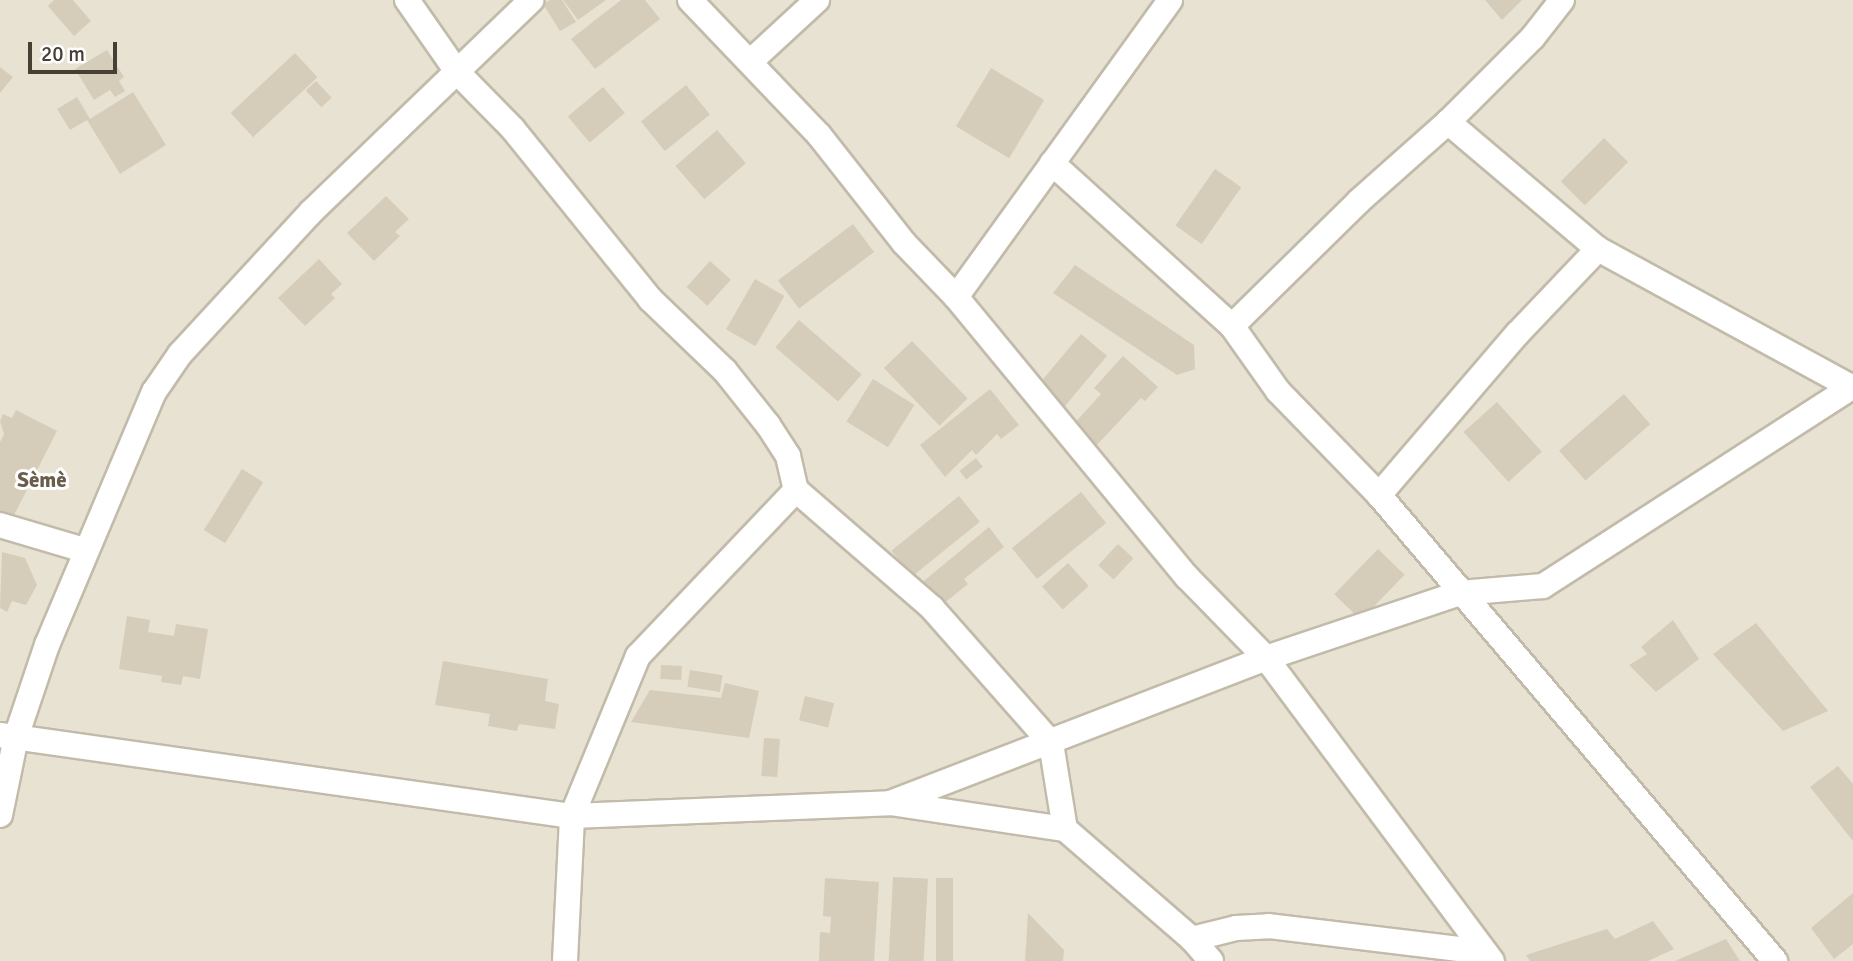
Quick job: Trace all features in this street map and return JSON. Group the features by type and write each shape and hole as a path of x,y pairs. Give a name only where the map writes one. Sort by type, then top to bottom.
{"street":[{"path":"407,0 458,74 536,157 650,299 725,371 788,456 796,490 932,608 1051,743 1065,829"},
{"path":"0,815 8,736 148,403 180,354 311,212 458,74 531,0"},
{"path":"690,0 751,61 818,135 904,243 956,297 1187,577 1266,658 1488,956"},
{"path":"751,61 817,0"},
{"path":"956,297 1170,0"},
{"path":"1231,326 1359,201 1448,122 1533,37 1562,0"},
{"path":"890,803 1266,658 1460,593 1544,586 1852,386 1598,249 1448,122"},
{"path":"1052,163 1231,326 1278,391 1380,495 1460,593 1775,961"},
{"path":"1380,495 1518,334 1598,249"},
{"path":"565,961 572,816 638,656 796,490"},
{"path":"0,525 85,550"},
{"path":"8,736 572,816 890,803 1065,829 1192,939 1211,961"},
{"path":"1192,939 1236,928 1269,926 1488,956"}],"shaded area":[{"path":"0,0 1853,0 1853,961 0,961"}],"building":[{"path":"54,0 73,0 91,21 74,36 48,6"},
{"path":"550,0 562,0 576,22 560,31 543,4"},
{"path":"563,0 606,0 578,20"},
{"path":"621,0 645,0 660,19 595,69 571,39"},
{"path":"1485,0 1522,0 1502,20"},
{"path":"107,50 124,77 119,81 125,91 115,97 110,90 94,100 75,69"},
{"path":"295,53 318,77 253,137 231,113"},
{"path":"0,67 13,77 0,93"},
{"path":"991,68 1044,100 1009,158 956,126"},
{"path":"316,81 332,98 321,107 306,91"},
{"path":"686,85 710,115 665,151 641,122"},
{"path":"603,87 625,113 590,143 568,117"},
{"path":"133,92 166,145 120,174 87,120 70,130 57,109 77,97 90,119"},
{"path":"717,130 746,163 704,199 675,166"},
{"path":"1604,138 1628,162 1585,205 1561,181"},
{"path":"1215,169 1241,187 1202,244 1175,226"},
{"path":"386,196 409,219 395,232 400,236 374,261 347,233"},
{"path":"853,224 874,252 799,309 778,281"},
{"path":"319,259 342,284 331,294 335,298 305,326 278,298"},
{"path":"710,261 731,280 707,306 687,287"},
{"path":"1075,265 1194,345 1195,369 1177,375 1053,293"},
{"path":"755,279 784,296 755,346 726,329"},
{"path":"799,320 862,374 838,402 775,347"},
{"path":"1081,334 1107,356 1062,409 1036,388"},
{"path":"912,341 968,399 940,426 884,368"},
{"path":"1123,356 1158,387 1145,401 1141,398 1095,447 1072,426 1101,394 1094,388"},
{"path":"873,379 915,405 888,447 847,421"},
{"path":"990,389 1019,425 1001,439 997,434 976,455 972,450 945,477 920,445"},
{"path":"1624,394 1650,424 1585,481 1559,450"},
{"path":"1497,402 1542,452 1508,482 1464,432"},
{"path":"16,410 57,431 11,521 0,515 0,442 4,434 0,421 3,414 12,418"},
{"path":"976,458 983,467 966,480 959,471"},
{"path":"242,469 263,482 225,543 204,530"},
{"path":"1081,492 1106,523 1037,579 1012,548"},
{"path":"959,496 980,522 912,576 891,551"},
{"path":"989,527 1004,547 964,579 968,584 938,608 919,585"},
{"path":"1118,544 1133,558 1114,580 1098,565"},
{"path":"1378,549 1405,575 1361,620 1334,594"},
{"path":"2,552 25,558 37,585 26,605 12,601 7,612 0,608"},
{"path":"1068,563 1089,586 1063,609 1042,586"},
{"path":"127,616 150,620 148,632 174,636 176,624 208,629 200,679 183,676 181,685 161,682 162,676 119,669"},
{"path":"1673,620 1699,659 1656,692 1629,665 1647,654 1641,647"},
{"path":"1756,623 1828,711 1783,731 1713,654"},
{"path":"443,661 548,679 545,701 559,704 555,729 519,724 517,731 488,726 490,714 435,705"},
{"path":"661,665 682,666 681,680 660,679"},
{"path":"690,670 723,675 720,692 687,687"},
{"path":"725,683 759,691 749,738 631,722 650,690 721,698"},
{"path":"805,696 834,703 828,728 799,720"},
{"path":"764,738 780,739 777,777 761,776"},
{"path":"1838,766 1853,784 1853,841 1810,787"},
{"path":"893,877 928,879 924,961 889,961"},
{"path":"825,878 879,882 874,961 819,961 820,932 830,933 831,917 823,916"},
{"path":"936,878 953,878 953,961 936,961"},
{"path":"1853,893 1853,944 1834,959 1811,928"},
{"path":"1028,913 1064,950 1063,961 1025,961"},
{"path":"1653,921 1674,949 1648,961 1530,961 1526,955 1607,929 1615,939"},
{"path":"1726,939 1740,961 1675,961"}],"district":[{"name":"Sèmè","path":"42,480"}]}
